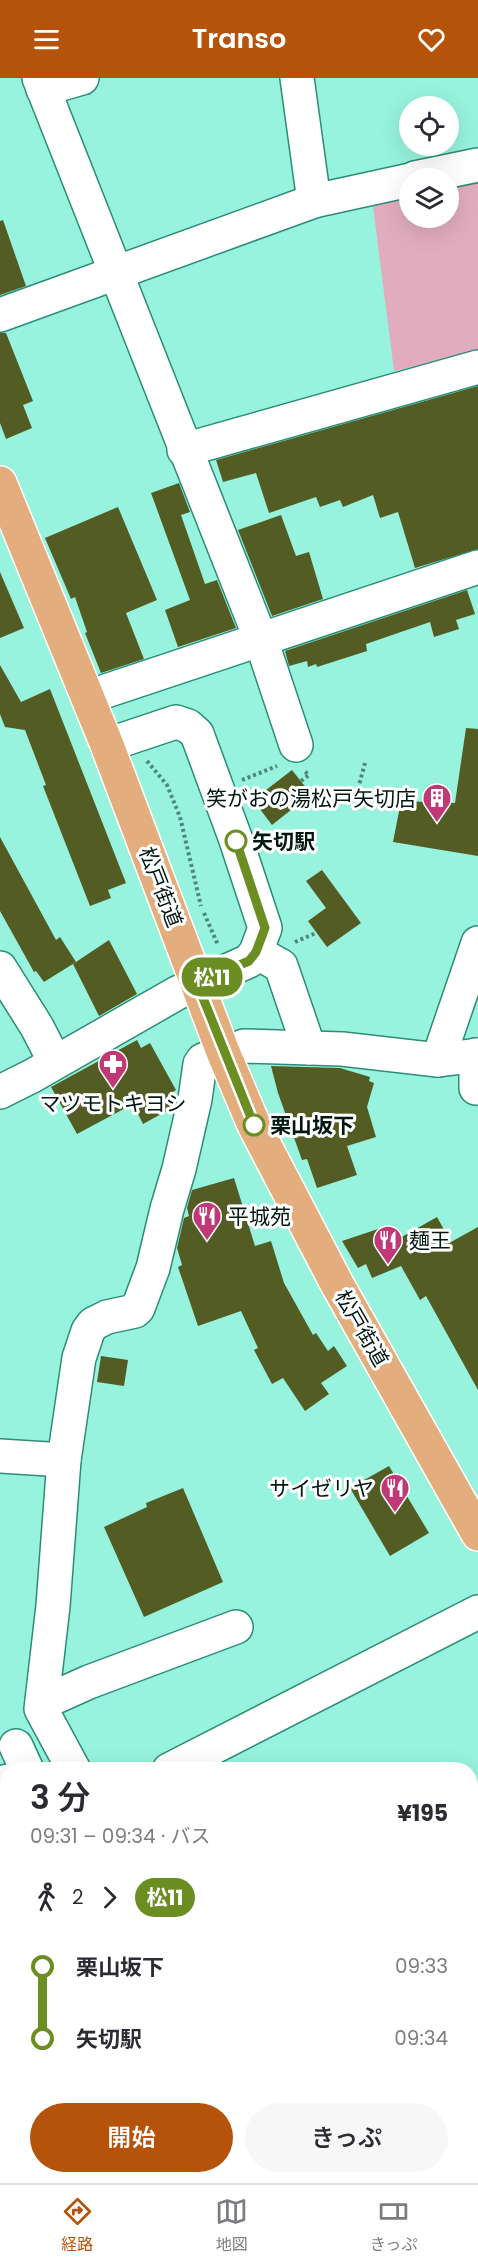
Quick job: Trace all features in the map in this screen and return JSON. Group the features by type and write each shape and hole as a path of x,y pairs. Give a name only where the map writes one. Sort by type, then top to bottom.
{"main road":[{"name":"松戸街道","path":"0,483 107,745 223,1053 254,1125 337,1284 478,1534"}],"street":[{"path":"82,78 41,83 184,450 261,640 292,759"},
{"path":"297,78 314,201"},
{"path":"459,169 478,165"},
{"path":"0,315 314,201 399,182"},
{"path":"184,450 478,367"},
{"path":"88,697 478,567"},
{"path":"0,1092 197,983 249,961 256,952 265,928 197,734 188,726 176,722 107,745"},
{"path":"438,1060 478,943"},
{"path":"256,952 281,966 309,1048"},
{"path":"0,968 37,1027 55,1062"},
{"path":"70,1762 41,1709 53,1606 64,1461 79,1358 88,1331 93,1324 107,1317 135,1311 138,1308 153,1268 179,1169 200,1064 203,1060 244,1046 342,1049 438,1060 477,1055 476,1088 478,1088"},
{"path":"0,1456 64,1461"},
{"path":"185,1762 478,1612"},
{"path":"42,1703 89,1682 236,1627"}],"path":[{"path":"144,758 167,785 180,817 202,909 223,953"},
{"path":"238,782 292,759 309,775 301,781"},
{"path":"358,789 365,763"},
{"path":"289,945 316,933"}],"shaded area":[{"path":"478,183 478,353 394,371 373,206 399,200 399,228 459,228 459,187"}],"building":[{"path":"3,220 26,286 0,295 0,221"},
{"path":"0,333 6,333 33,401 23,405 32,428 6,439 0,423"},
{"path":"478,386 478,549 415,568 398,512 380,518 373,495 343,507 340,500 320,507 316,497 269,513 256,473 223,482 216,460"},
{"path":"179,483 190,512 181,515 205,584 217,580 236,628 178,647 165,610 190,600 151,493"},
{"path":"118,507 157,600 126,613 144,659 101,673 85,633 87,632 75,597 71,599 45,538"},
{"path":"281,515 296,556 309,552 323,599 272,616 238,530"},
{"path":"0,572 24,628 0,638"},
{"path":"467,590 475,614 456,620 459,629 434,637 430,622 366,644 367,651 317,667 316,664 308,667 307,661 289,666 285,651"},
{"path":"0,665 21,702 50,689 126,883 108,890 111,898 90,906 43,786 46,785 25,730 5,727 0,714"},
{"name":"笑がおの湯松戸矢切店","path":"466,728 478,729 478,856 393,842 401,801 455,803"},
{"path":"292,770 311,794 272,825 253,800"},
{"path":"0,837 56,940 60,937 76,962 44,982 36,971 34,972 0,911"},
{"path":"322,870 361,923 327,947 308,921 326,908 306,881"},
{"path":"109,940 137,994 99,1016 73,964"},
{"name":"マツモトキヨシ","path":"137,1040 141,1048 150,1043 176,1090 168,1095 174,1107 143,1124 133,1104 77,1134 51,1087"},
{"path":"271,1066 340,1068 370,1077 369,1081 374,1083 367,1107 376,1137 347,1146 357,1175 317,1188 307,1159 302,1160 278,1093"},
{"path":"234,1178 255,1246 271,1241 284,1283 313,1335 316,1333 328,1351 334,1346 347,1366 321,1383 329,1394 305,1411 283,1378 272,1384 254,1350 258,1348 241,1311 198,1326 178,1267 182,1265 177,1248 184,1218 189,1216 187,1208 192,1190"},
{"path":"437,1217 451,1242 478,1227 478,1390 426,1296 420,1300 401,1266 372,1278 366,1264 358,1268 342,1241 378,1229 384,1247"},
{"path":"101,1356 128,1360 124,1386 97,1382"},
{"path":"389,1466 429,1533 390,1556 350,1488"},
{"path":"183,1488 223,1582 144,1617 104,1527 147,1507 146,1503"}],"bus line":[{"name":"松11","path":"236,841 265,928 256,952 249,961 197,983 254,1125"}],"place":[{"name":"笑がおの湯松戸矢切店","path":"437,824"},
{"name":"矢切駅","path":"236,841"},
{"name":"マツモトキヨシ","path":"113,1090"},
{"name":"栗山坂下","path":"254,1125"},
{"name":"平城苑","path":"207,1242"},
{"name":"麺王","path":"388,1266"},
{"name":"サイゼリヤ","path":"395,1514"}]}
